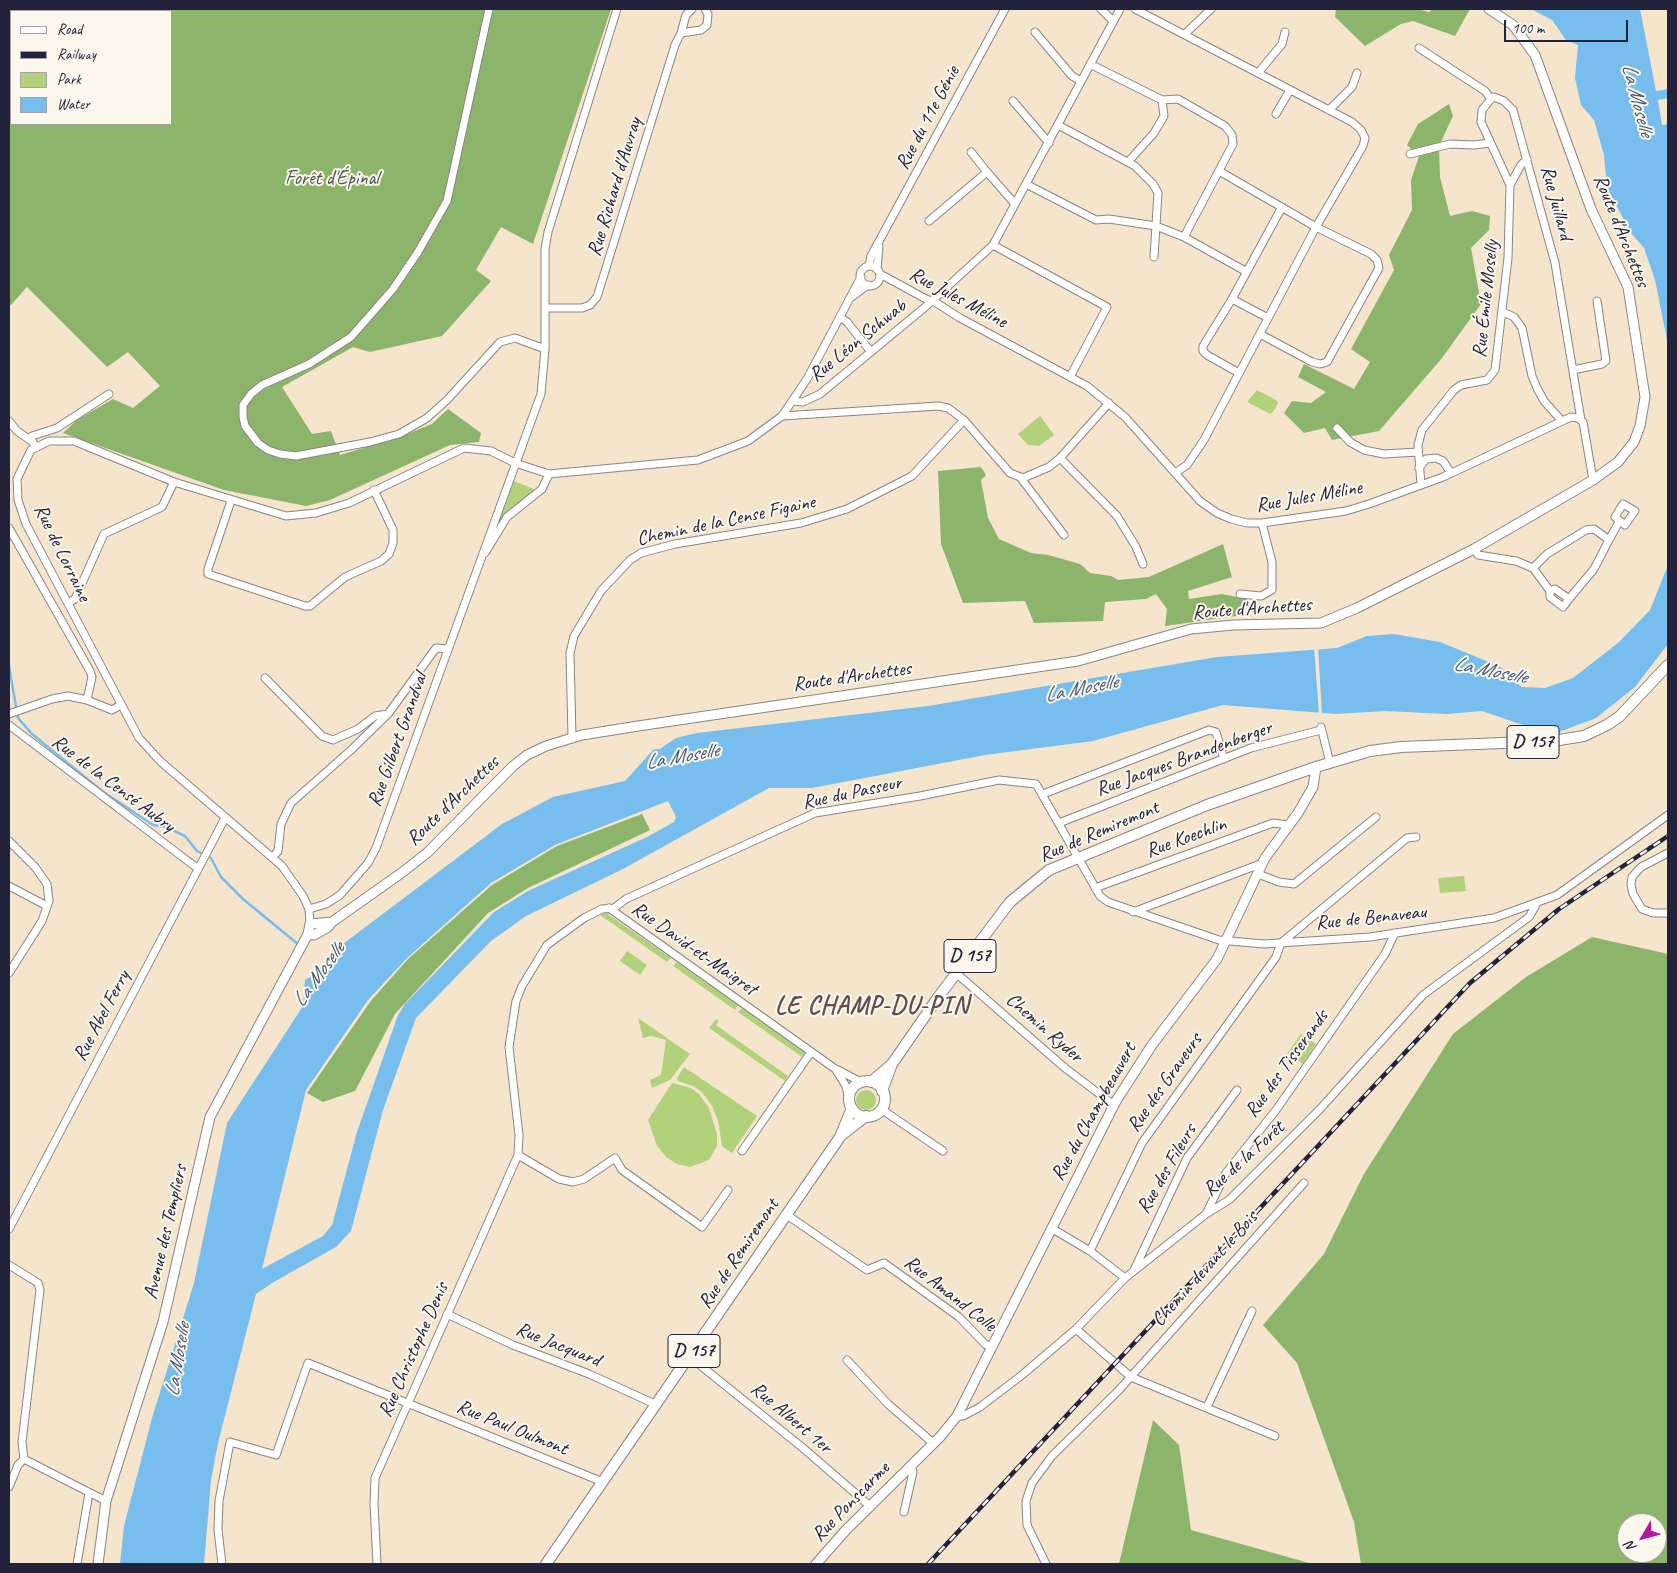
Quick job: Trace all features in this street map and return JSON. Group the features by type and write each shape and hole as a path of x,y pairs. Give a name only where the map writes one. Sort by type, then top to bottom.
{"main road":[{"name":"Rue de Remiremont","path":"882,1091 892,1064 1010,902 1049,870 1077,856 1207,805 1316,767 1370,751 1401,747 1553,741 1584,736 1619,717 1668,665"},
{"name":"Rue de Remiremont","path":"866,1082 892,1064"},
{"path":"866,1082 882,1091 884,1103 881,1109 874,1115 857,1114 850,1104 851,1091 866,1082"},
{"name":"Rue de Remiremont","path":"546,1564 840,1136 850,1104"},
{"name":"Rue de Remiremont","path":"840,1136 866,1116"}],"street":[{"path":"489,9 447,201 418,252 393,289 351,337 309,364 262,385 251,394 243,405 245,426 258,443 268,450 280,454 296,456 370,442 399,434 427,418 500,342 515,338 545,349"},
{"name":"Rue Gilbert Grandval","path":"309,909 326,904 340,895 368,863 376,848 541,394 545,349 545,248 548,232 617,9"},
{"name":"Rue Richard d'Auvray","path":"546,308 582,308 590,305 598,297 675,45 686,15 692,9"},
{"path":"680,33 701,30 707,25 708,14 705,9"},
{"name":"Rue du 11e Génie","path":"782,416 840,317 861,277 862,270 869,266 871,256 1005,9"},
{"path":"1101,9 1113,21"},
{"name":"Rue Léon Schwab","path":"793,400 803,402 820,394 980,259 993,245 1120,9"},
{"path":"1135,9 1352,122 1361,130 1365,138 1363,146 1316,226 1204,440 1187,465 1175,473"},
{"path":"1185,34 1211,9"},
{"name":"Route d'Archettes","path":"308,934 320,932 426,853 496,780 527,755 572,737 1078,661 1191,629 1233,625 1321,623 1357,608 1474,549 1593,480 1618,462 1634,442 1643,413 1642,376 1628,287 1591,209 1535,55 1512,25 1489,9"},
{"path":"1035,32 1072,76 1081,81"},
{"path":"1258,73 1282,44 1284,32"},
{"name":"Rue Juillard","path":"1418,48 1485,91 1491,99 1494,97 1504,101 1513,110 1555,263 1581,420"},
{"path":"1090,64 1162,100 1178,99 1225,126 1232,135 1233,144 1184,238"},
{"path":"1329,110 1352,88 1357,73"},
{"path":"1276,114 1290,90"},
{"name":"Rue Émile Moselly","path":"1421,485 1418,452 1422,430 1454,390 1462,386 1487,380 1495,370 1508,258 1510,184 1481,122 1482,110 1488,100 1491,99"},
{"path":"1128,162 1154,133 1164,116 1162,100"},
{"path":"1013,101 1049,143"},
{"path":"1058,125 1135,166 1158,193 1154,257"},
{"path":"1410,154 1450,144 1474,146 1490,143"},
{"path":"971,152 1015,204"},
{"path":"1510,184 1521,165 1528,159"},
{"path":"1219,171 1316,226 1371,254 1377,260 1379,268 1328,362 1320,364 1312,362 1260,334"},
{"path":"929,221 987,172"},
{"path":"1026,184 1096,220 1109,219 1156,226 1184,238 1247,272"},
{"path":"1239,373 1207,355 1203,351 1203,346 1232,299 1282,207"},
{"name":"Rue du 11e Génie","path":"878,275 879,244"},
{"path":"993,245 1107,307 1070,377"},
{"path":"849,299 878,275 869,266"},
{"name":"Rue Jules Méline","path":"878,275 931,301 1070,377 1109,403 1200,501 1218,514 1248,524 1346,511 1451,473 1561,420 1570,417 1581,420"},
{"path":"861,277 868,285"},
{"path":"1232,299 1268,318"},
{"path":"1573,370 1602,364 1606,361 1597,300"},
{"path":"1503,312 1514,317 1522,328 1532,376 1537,388 1561,420"},
{"path":"840,317 847,322 871,352"},
{"path":"29,439 32,436 57,428 109,394"},
{"path":"1020,477 1031,475 1050,467 1086,432 1109,403"},
{"path":"9,421 35,447 49,441 74,441 174,482 286,516 301,516 349,503 464,448 491,452 515,463 549,474 698,460 748,441 782,416 938,406 948,408 964,420 1010,473 1020,477 1064,535"},
{"name":"Chemin de la Cense Figaine","path":"572,737 570,652 574,636 601,590 630,560 641,552 801,524 847,510 912,476 964,420"},
{"path":"1581,420 1585,432 1593,480"},
{"path":"1337,428 1350,442 1364,450 1384,454 1418,452"},
{"path":"9,429 17,431"},
{"name":"Rue de Lorraine","path":"35,447 25,459 17,479 18,500 26,524 139,738 150,752 225,818 273,857 294,882 309,909 310,924"},
{"path":"1060,458 1117,516 1143,564"},
{"path":"1419,468 1426,459 1436,458 1443,461 1451,473"},
{"name":"Rue Gilbert Grandval","path":"484,555 507,517 542,489 549,474"},
{"path":"68,603 75,599 104,534 162,507 174,482"},
{"path":"230,500 208,574 310,606 346,577 381,562 389,554 393,543 393,530 374,490"},
{"path":"1474,549 1478,555 1516,561 1533,568 1550,591 1555,589 1569,599 1594,569 1619,522"},
{"path":"1240,594 1261,596 1272,590 1272,562 1262,523"},
{"path":"9,528 90,671 92,677 87,700"},
{"path":"1533,568 1547,554 1586,530 1594,529 1609,540"},
{"path":"273,857 278,851 281,824 290,803 351,750 388,714 436,648 448,649"},
{"path":"265,678 322,736 328,739 333,740 351,732 376,716 388,714"},
{"path":"9,714 52,698 68,696 87,700 112,710 121,706"},
{"name":"Rue de la Censé Aubry","path":"9,725 197,868"},
{"name":"Rue Jacques Brandenberger","path":"1059,822 1251,748 1321,728 1330,763"},
{"path":"1077,856 1043,794 1209,730 1216,732 1224,758"},
{"name":"Rue du Champbeauvert","path":"944,1432 956,1416 992,1348 1114,1104 1136,1067 1201,981 1227,941 1262,864 1313,787 1316,767"},
{"name":"Rue du Passeur","path":"518,1155 519,1135 509,1047 516,1001 522,986 548,944 584,918 602,908 608,908 815,813 930,794 998,780 1036,784 1043,794"},
{"name":"Rue de Benaveau","path":"1077,856 1100,896 1108,902 1133,912 1227,941 1264,944 1370,937 1494,918 1556,896 1668,815"},
{"path":"1258,874 1279,882 1294,884 1376,817"},
{"name":"Rue Abel Ferry","path":"9,1230 197,868 225,818"},
{"name":"Rue Koechlin","path":"1095,888 1274,823 1288,825"},
{"path":"1281,943 1407,838 1416,837"},
{"path":"9,841 35,867 47,884 47,906 42,921 9,973"},
{"path":"1668,853 1641,867 1632,877 1631,885 1633,894 1642,909 1653,913 1668,913"},
{"path":"1133,912 1262,864"},
{"path":"9,886 47,906"},
{"name":"Rue de la Forêt","path":"956,1416 963,1416 980,1407 1022,1376 1076,1329 1134,1270 1206,1214 1229,1200 1320,1109 1423,995 1529,916 1536,904"},
{"name":"Rue David-et-Maigret","path":"608,908 834,1068 866,1082"},
{"path":"310,924 332,922"},
{"name":"Avenue des Templiers","path":"98,1564 106,1501 163,1322 210,1117 308,934 310,924"},
{"name":"Rue des Tisserands","path":"1206,1214 1226,1173 1276,1110 1385,954 1395,933"},
{"name":"Rue des Graveurs","path":"1090,1251 1142,1143 1276,957 1281,943"},
{"name":"Chemin Ryder","path":"956,974 1065,1068 1114,1104"},
{"path":"742,1151 811,1052"},
{"name":"Rue David-et-Maigret","path":"834,1068 846,1086 850,1104"},
{"name":"Rue des Fileurs","path":"1134,1270 1187,1158 1237,1090"},
{"path":"881,1109 943,1151"},
{"path":"518,1155 559,1179 573,1182 584,1179 614,1158 622,1170 702,1227 728,1190"},
{"name":"Rue Christophe Denis","path":"377,1564 374,1485 518,1155"},
{"name":"Chemin devant le Bois","path":"1046,1564 1028,1525 1026,1501 1032,1483 1052,1456 1131,1377 1304,1183"},
{"name":"Rue Amand Colle","path":"787,1214 867,1270 884,1263 959,1317 985,1344 992,1348"},
{"path":"1051,1228 1090,1251 1125,1278"},
{"path":"9,1265 38,1283 40,1290 22,1442 24,1459"},
{"path":"1206,1407 1252,1311"},
{"name":"Rue Jacquard","path":"447,1314 513,1345 589,1374 657,1405"},
{"path":"1076,1329 1131,1377 1274,1436"},
{"name":"Rue Albert 1er","path":"690,1357 803,1448 870,1506"},
{"path":"848,1360 888,1404 933,1443"},
{"name":"Rue Paul Oulmont","path":"222,1564 218,1530 219,1501 230,1442 276,1455 308,1363 603,1482"},
{"name":"Rue Ponscarme","path":"816,1564 870,1506 944,1432"},
{"path":"24,1459 106,1501"},
{"path":"9,1487 18,1465 24,1459"},
{"name":"Rue Ponscarme","path":"904,1512 913,1472 911,1465"},
{"path":"77,1564 89,1493"}],"green space":[{"name":"Forêt d'Épinal","path":"9,9 611,9 533,244 501,227 476,270 491,281 442,336 370,352 353,347 282,387 312,434 331,431 340,455 400,437 432,424 448,409 481,433 479,442 450,445 330,500 306,506 224,490 63,433 77,420 113,399 133,408 160,386 128,352 107,367 27,287 11,305 9,304"},
{"path":"1336,9 1418,9 1429,12 1432,9 1470,9 1455,36 1413,21 1401,24 1365,46 1335,17"},
{"path":"1449,104 1453,116 1439,146 1440,177 1450,216 1472,211 1490,216 1489,230 1471,248 1481,304 1442,358 1379,431 1332,440 1325,428 1304,433 1284,413 1292,401 1311,403 1326,392 1298,377 1304,364 1354,389 1370,362 1351,349 1394,270 1389,255 1412,210 1411,180 1419,156 1407,145 1418,124"},
{"path":"1257,390 1278,403 1270,414 1249,403 1248,401"},
{"path":"1040,416 1054,435 1039,446 1028,445 1018,434"},
{"path":"981,467 986,475 981,480 988,518 999,539 1031,553 1048,555 1080,564 1090,573 1111,576 1118,580 1149,577 1223,544 1232,577 1188,591 1189,599 1222,594 1248,599 1243,615 1165,626 1167,609 1156,594 1146,599 1105,602 1103,621 1034,623 1025,601 963,603 941,544 938,471"},
{"path":"514,481 536,490 512,508 495,530"},
{"path":"642,814 650,830 528,888 488,913 395,1014 355,1091 323,1102 307,1093 370,1002 408,959 492,885 557,846"},
{"path":"1464,876 1466,891 1440,893 1438,878"},
{"path":"606,913 671,958 667,962 600,915"},
{"path":"1592,937 1668,954 1668,1564 1361,1564 1354,1522 1297,1363 1263,1325 1324,1254 1364,1174 1453,1034 1526,977"},
{"path":"627,951 647,965 640,975 620,961"},
{"path":"677,962 738,1005 735,1010 673,966"},
{"path":"742,1008 805,1052 802,1057 738,1012"},
{"path":"638,1018 690,1054 670,1080 652,1088 650,1080 661,1075 666,1040 651,1036 643,1038"},
{"path":"716,1019 719,1021 716,1025 788,1076 785,1081 709,1028"},
{"path":"1301,1034 1316,1044 1303,1064 1287,1054"},
{"path":"684,1067 757,1116 732,1153 722,1146 718,1120 712,1106 702,1092 693,1086 678,1081 677,1078"},
{"path":"672,1083 691,1088 699,1094 709,1108 717,1134 717,1146 709,1160 690,1167 677,1164 666,1157 657,1146 648,1120"},
{"path":"866,1090 873,1093 876,1100 873,1107 866,1110 859,1107 856,1100 859,1093"},
{"path":"1153,1420 1179,1445 1191,1530 1313,1564 1119,1564"}],"water":[{"name":"La Moselle","path":"1531,9 1640,9 1656,91 1668,89 1668,98 1658,100 1662,125 1668,124 1668,345 1655,280 1644,248 1631,233 1607,188 1604,155 1594,120 1581,105 1575,78 1578,45 1566,40 1552,20"},
{"name":"La Moselle","path":"1668,565 1668,644 1635,687 1596,718 1559,732 1526,726 1482,711 1447,714 1386,711 1336,714 1223,705 1093,741 985,755 812,788 769,788 623,869 526,916 491,941 416,1018 383,1110 351,1231 336,1247 256,1294 218,1443 211,1480 204,1564 120,1564 124,1526 152,1418 194,1283 227,1123 303,1006 305,980 330,966 335,950 502,824 553,797 625,781 654,749 660,749 676,738 697,733 928,706 1217,657 1337,648 1367,636 1394,634 1440,642 1501,667 1512,680 1522,687 1545,688 1573,678 1618,643 1650,610","holes":["668,801 676,817 674,822 647,837 528,891 494,912 405,1004 398,1015 357,1132 332,1225 323,1236 262,1269 306,1090 368,1000 407,958 491,883 555,845"]}],"pier":[{"path":"1318,646 1322,715 1319,714 1314,647"}],"waterway":[{"path":"9,666 18,718 32,734 102,791 153,825 166,827 185,836 197,851 211,858 221,877 243,899 299,945"}],"railway":[{"path":"928,1564 1470,983 1559,909 1668,836"}],"district":[{"name":"LE CHAMP-DU-PIN","path":"872,1006"}]}
